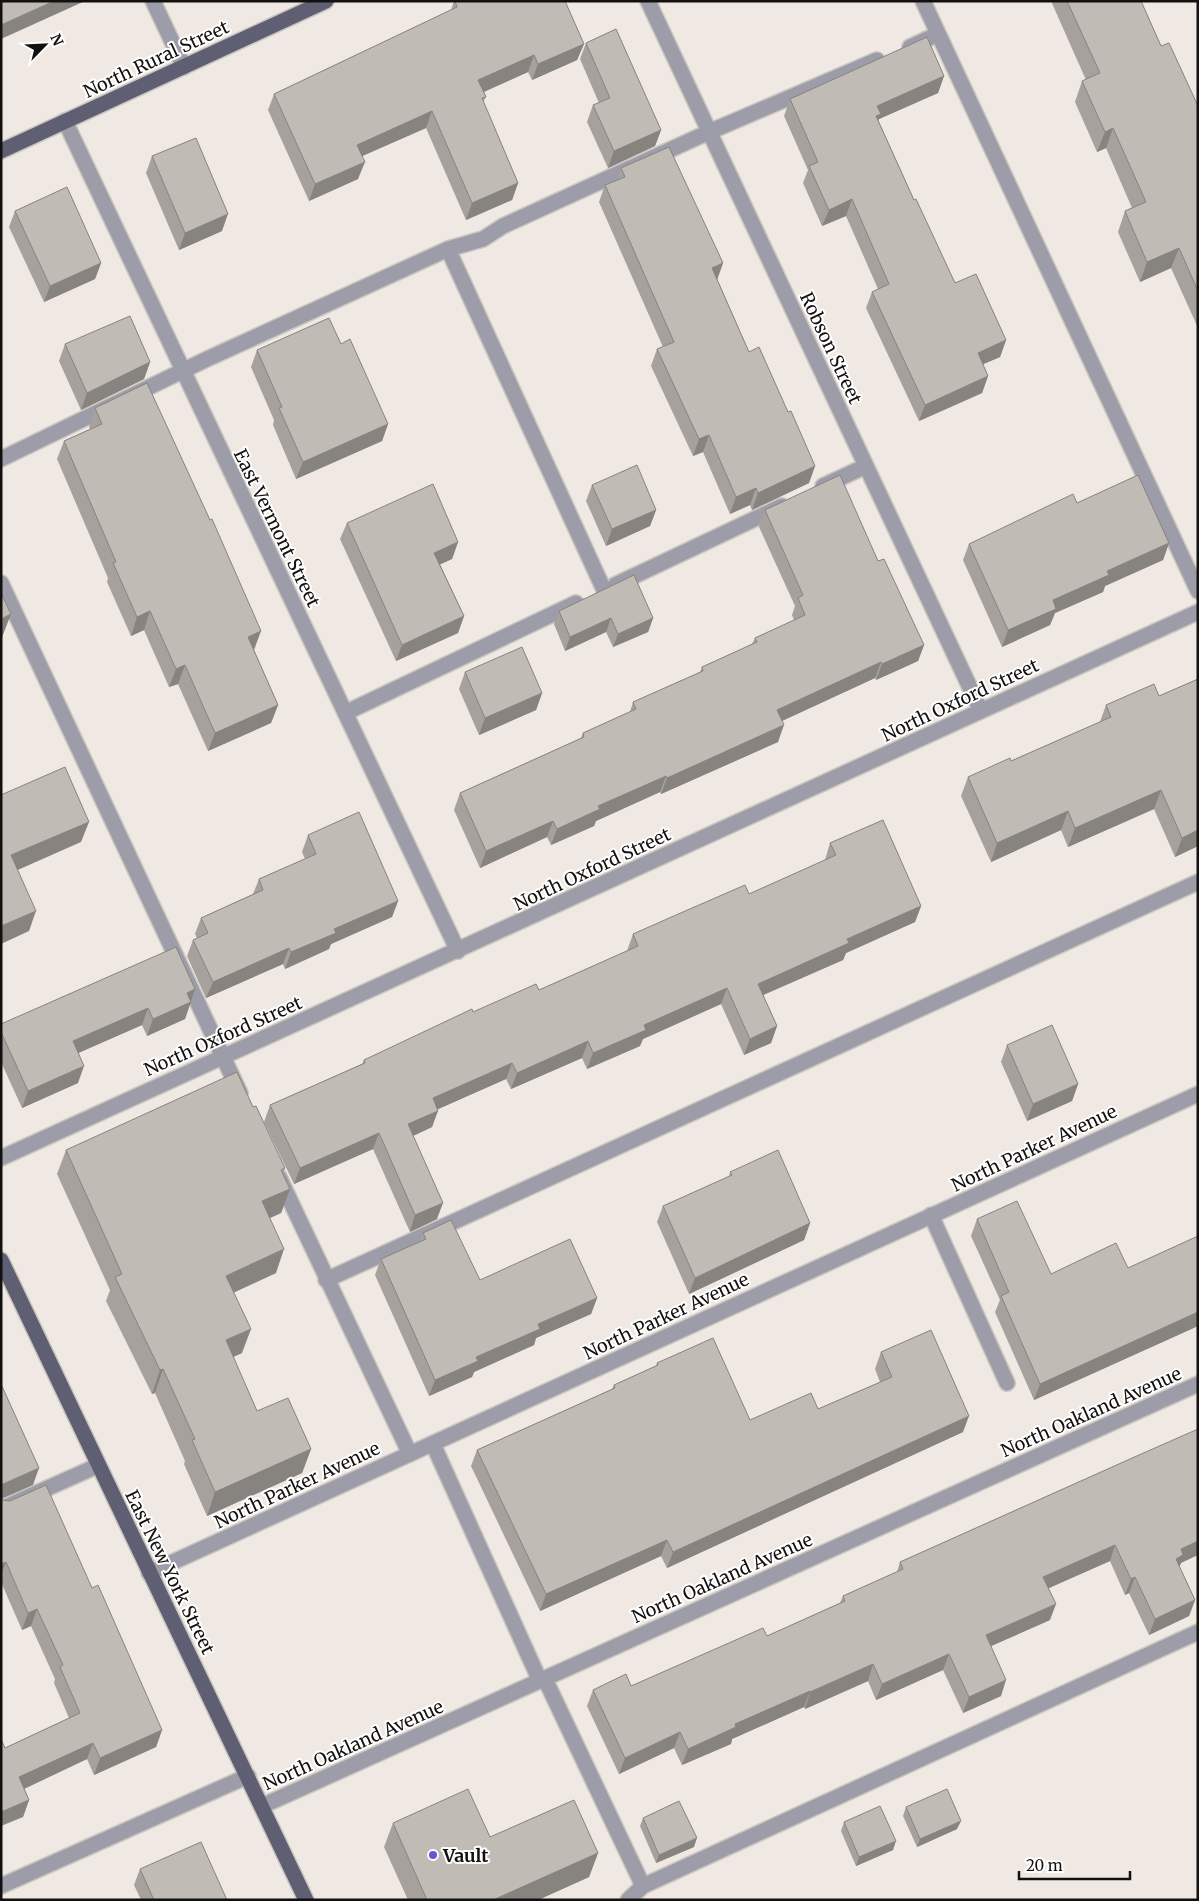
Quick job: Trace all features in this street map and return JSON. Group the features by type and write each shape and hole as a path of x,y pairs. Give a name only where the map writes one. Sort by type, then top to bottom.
{"main road":[{"name":"North Rural Street","path":"1,150 326,1"},
{"name":"East New York Street","path":"1,1260 306,1900"}],"street":[{"path":"153,1 184,67"},
{"name":"Robson Street","path":"648,1 981,711"},
{"path":"923,1 1198,591"},
{"path":"1,459 181,371 448,249 483,239 503,226 709,132 938,34"},
{"name":"East Vermont Street","path":"65,121 181,371 458,951"},
{"path":"448,249 604,590"},
{"path":"810,492 866,466"},
{"path":"345,712 792,501"},
{"path":"1,584 246,1106"},
{"name":"North Oxford Street","path":"1,1158 1198,612"},
{"path":"326,1280 1198,882"},
{"name":"North Parker Avenue","path":"149,1573 1198,1094"},
{"path":"274,1167 410,1454"},
{"path":"932,1216 1007,1383"},
{"name":"North Oakland Avenue","path":"262,1806 1198,1384"},
{"path":"433,1444 543,1680 643,1886"},
{"path":"1,1509 98,1466"},
{"path":"628,1900 643,1886 1198,1632"},
{"name":"North Oakland Avenue","path":"1,1886 248,1776"}],"building":[{"path":"1,1 54,1 1,25"},
{"path":"455,1 565,1 584,44 538,64 534,55 478,80 486,97 482,98 518,183 472,203 432,111 357,145 365,162 315,184 274,94 457,7"},
{"path":"1067,1 1141,1 1161,46 1169,43 1198,106 1198,291 1179,248 1147,262 1125,211 1146,202 1113,128 1105,132 1082,81 1100,73"},
{"path":"616,29 661,130 614,151 593,105 610,98 586,43"},
{"path":"927,37 944,76 877,106 881,114 876,116 914,200 916,199 955,283 976,274 1006,340 978,353 988,376 925,405 872,292 889,284 852,199 829,210 809,166 818,162 790,99"},
{"path":"196,138 228,214 185,233 152,156"},
{"path":"669,147 723,263 712,268 749,352 759,347 788,412 791,411 815,466 758,493 756,488 736,497 709,435 699,439 657,349 674,342 605,185 625,177 621,168"},
{"path":"67,187 101,263 50,286 15,211"},
{"path":"130,316 150,362 87,393 65,344"},
{"path":"329,318 341,344 350,339 388,424 303,462 279,408 282,407 257,350"},
{"path":"147,383 210,520 212,519 261,631 248,637 278,705 215,733 185,665 176,669 150,611 137,617 113,563 116,562 64,441 102,424 95,408"},
{"path":"637,465 656,510 612,529 592,485"},
{"path":"840,475 878,561 884,559 924,645 882,664 881,662 777,710 784,725 667,778 666,776 598,806 600,809 557,829 553,821 486,851 460,793 584,737 583,733 636,709 633,702 703,671 702,667 757,642 755,638 805,615 798,598 803,595 765,510"},
{"path":"1138,475 1169,543 1107,571 1109,575 1053,600 1056,609 1008,630 969,544 1073,494 1077,503"},
{"path":"433,484 458,542 434,553 464,616 402,645 347,523"},
{"path":"634,575 653,618 618,634 611,618 570,637 559,611"},
{"path":"1,593 11,614 1,619"},
{"path":"522,647 542,693 485,718 465,672"},
{"path":"1198,679 1198,830 1182,838 1161,790 1075,828 1068,811 997,843 968,777 1010,758 1011,761 1111,717 1106,705 1154,684 1159,696"},
{"path":"65,767 89,822 11,855 36,911 1,926 1,795"},
{"path":"359,812 398,901 334,929 336,933 291,952 289,948 213,982 193,940 208,933 201,918 263,890 259,879 316,854 308,835"},
{"path":"883,820 921,906 847,939 849,943 758,984 777,1026 750,1039 727,988 644,1025 646,1030 593,1053 588,1041 517,1073 512,1063 433,1098 438,1111 408,1124 443,1203 415,1215 379,1133 300,1168 270,1105 365,1063 364,1060 472,1009 473,1012 536,984 539,990 638,946 633,934 676,915 745,885 749,894 836,855 830,843"},
{"path":"176,947 195,989 187,993 191,1002 153,1019 148,1008 73,1041 84,1066 28,1091 1,1032 1,1024"},
{"path":"1052,1025 1078,1084 1033,1104 1007,1045"},
{"path":"237,1072 253,1107 256,1106 285,1168 281,1170 290,1189 262,1201 284,1249 226,1276 251,1329 226,1340 257,1411 288,1398 311,1449 215,1492 192,1440 195,1439 163,1369 160,1370 115,1277 122,1274 66,1150"},
{"path":"778,1150 810,1223 695,1278 663,1206 732,1175 730,1172"},
{"path":"1017,1201 1051,1274 1116,1243 1128,1268 1198,1236 1198,1312 1040,1384 1001,1296 1009,1292 977,1219"},
{"path":"451,1220 480,1280 570,1239 597,1298 538,1324 540,1329 476,1357 478,1361 435,1380 381,1259 426,1239 423,1233"},
{"path":"931,1330 969,1416 673,1552 667,1540 546,1594 477,1450 615,1388 614,1385 658,1365 657,1363 713,1338 750,1420 811,1393 818,1409 892,1377 881,1352"},
{"path":"1,1384 39,1468 1,1486"},
{"path":"1198,1429 1198,1541 1181,1549 1183,1555 1176,1559 1195,1600 1155,1619 1135,1577 1131,1579 1115,1545 1043,1577 1056,1604 986,1635 1006,1680 969,1697 949,1654 882,1684 873,1664 735,1724 736,1727 688,1749 680,1732 625,1758 593,1690 626,1674 631,1686 763,1628 767,1636 845,1601 843,1596 903,1569 900,1562"},
{"path":"46,1485 92,1588 98,1585 162,1730 100,1758 93,1743 19,1777 29,1800 1,1812 1,1739 5,1748 80,1713 60,1667 63,1665 37,1609 28,1613 6,1562 2,1564 1,1561 1,1499 10,1501"},
{"name":"Vault","path":"468,1789 490,1837 574,1800 598,1853 493,1900 427,1900 393,1823"},
{"path":"947,1789 961,1821 920,1839 906,1807"},
{"path":"679,1801 697,1838 659,1855 643,1818"},
{"path":"880,1806 896,1841 859,1857 844,1822"},
{"path":"201,1842 227,1900 154,1900 140,1869"}],"place":[{"name":"Vault","path":"433,1855"}]}
